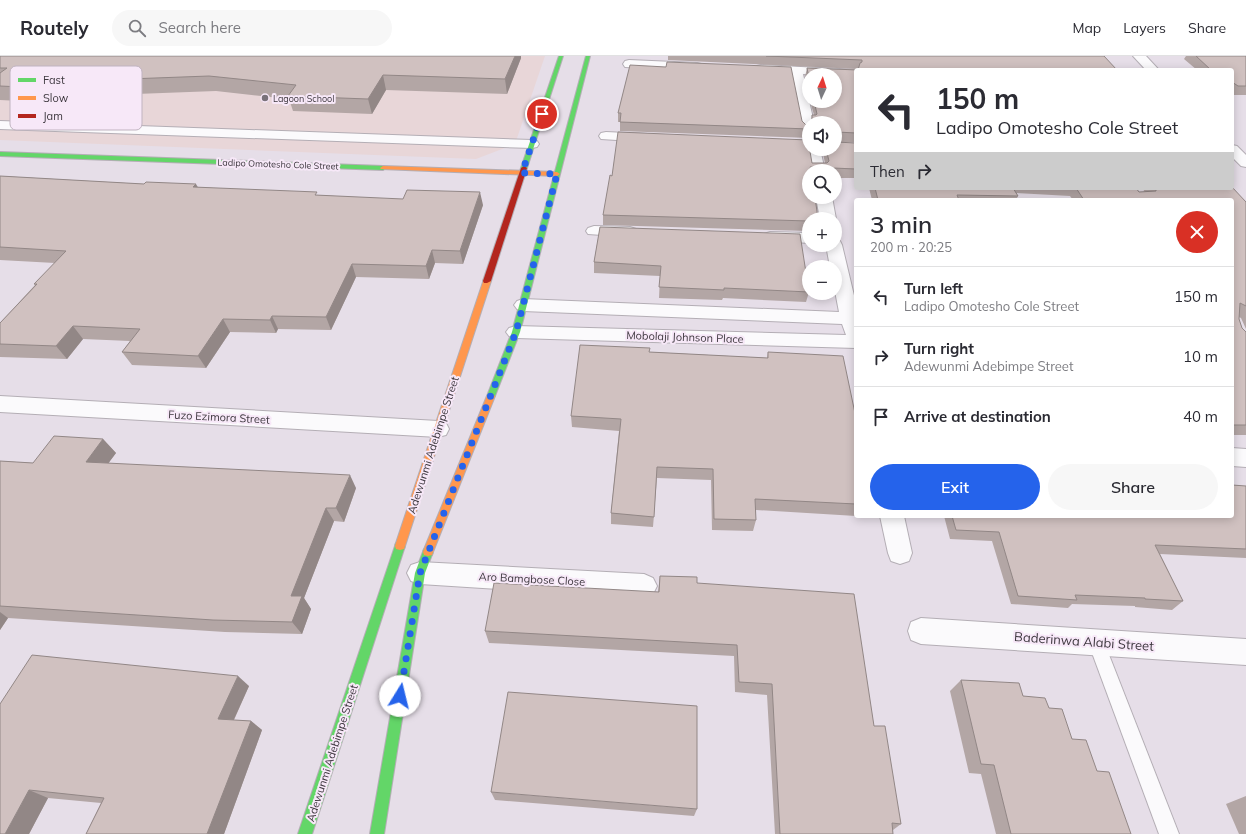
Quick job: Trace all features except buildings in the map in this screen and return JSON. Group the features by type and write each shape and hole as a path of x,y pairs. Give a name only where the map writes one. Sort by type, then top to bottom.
{"main road":[{"name":"Adewunmi Adebimpe Street","path":"305,834 561,56"},
{"path":"377,834 420,573 516,332 588,56"},
{"name":"Ladipo Omotesho Cole Street","path":"0,154 557,174"}],"street":[{"path":"1139,56 1151,68"},
{"path":"629,64 709,67"},
{"path":"748,69 854,73"},
{"path":"796,70 806,116"},
{"path":"0,124 10,124"},
{"path":"142,130 532,144"},
{"path":"606,136 661,138"},
{"path":"594,231 642,232"},
{"path":"753,236 802,238"},
{"path":"836,252 854,340"},
{"path":"523,305 850,318"},
{"name":"Mobolaji Johnson Place","path":"516,332 854,345"},
{"name":"Fuzo Ezimora Street","path":"0,404 438,429"},
{"path":"1234,457 1246,458"},
{"path":"892,518 900,553"},
{"name":"Aro Bamgbose Close","path":"420,573 644,586"},
{"name":"Baderinwa Alabi Street","path":"921,631 1246,652"}],"lane":[{"path":"1096,642 1169,834"}],"shaded area":[{"name":"Lagoon School","path":"0,56 545,56 515,144 476,159 0,140"}],"traffic: fast":[{"path":"524,168 561,56"},
{"path":"491,396 516,332 588,56"},
{"path":"0,154 383,168"},
{"path":"305,834 400,546"},
{"path":"377,834 420,573 428,552"}],"traffic: slow":[{"path":"383,168 557,174"},
{"path":"400,546 487,281"},
{"path":"428,552 491,396"}],"traffic: jam":[{"path":"487,281 524,168"}],"place":[{"name":"Lagoon School","path":"265,98"}],"route":[{"path":"400,696 420,573 516,332 557,174 522,173 542,114"}]}
